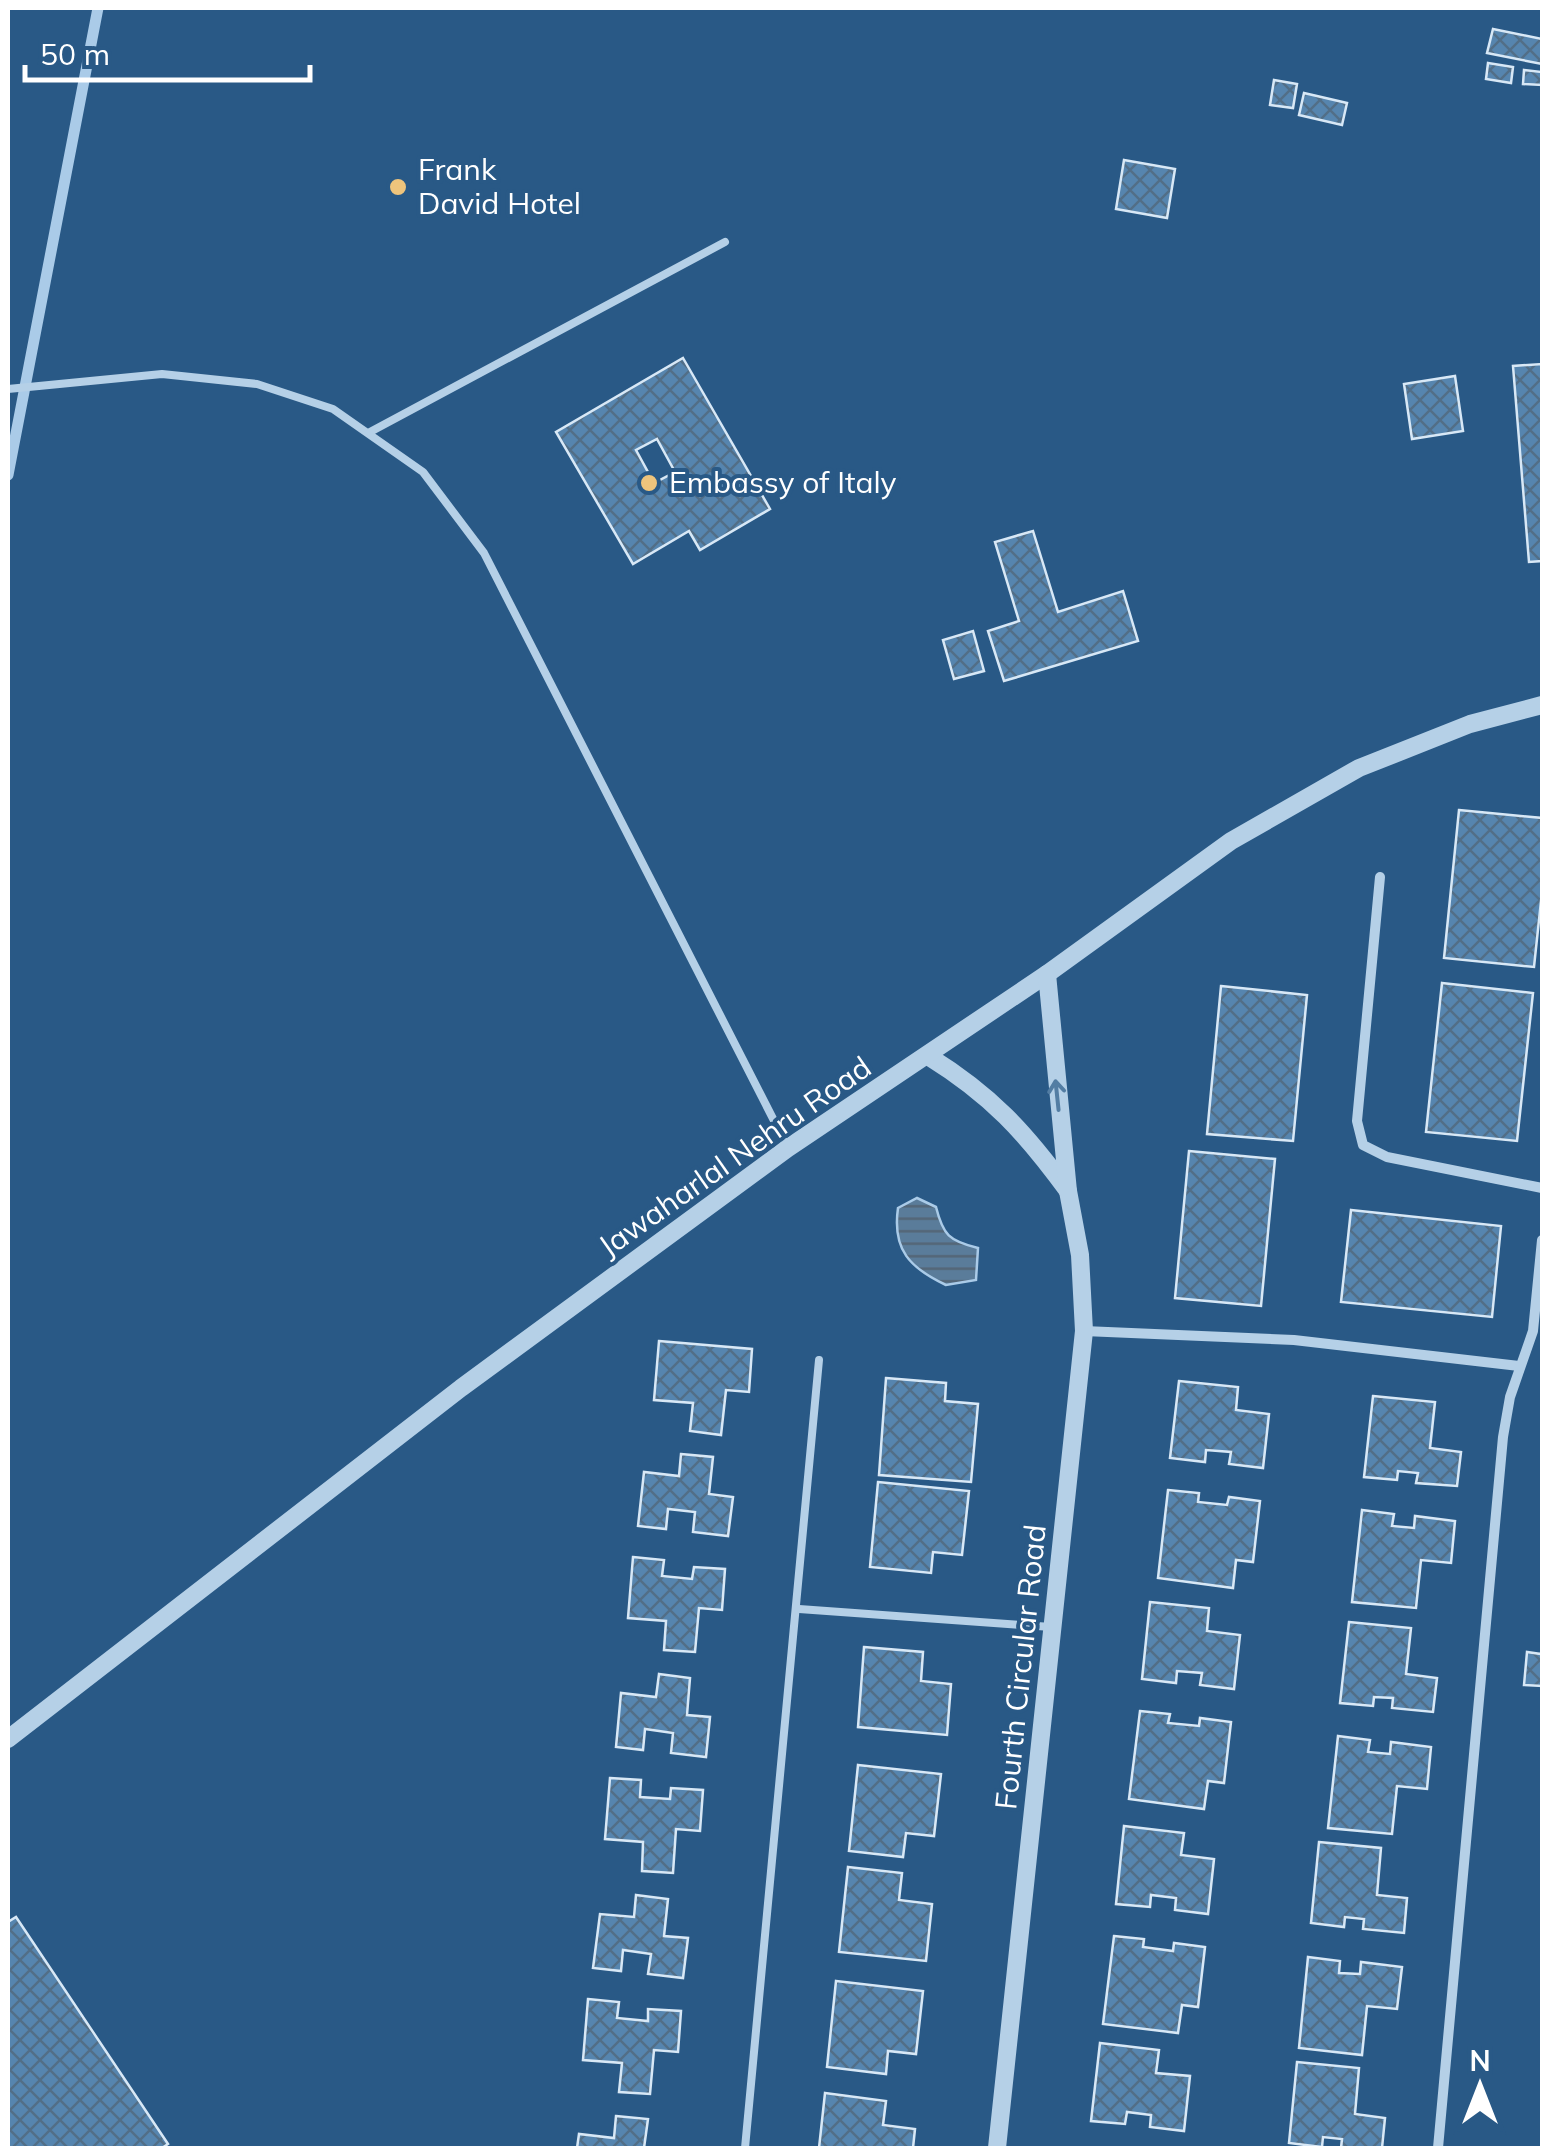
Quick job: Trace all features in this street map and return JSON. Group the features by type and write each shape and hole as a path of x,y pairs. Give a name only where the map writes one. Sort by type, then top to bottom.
{"street":[{"name":"Jawaharlal Nehru Road","path":"8,1739 462,1388 788,1148 1047,974 1231,841 1360,768 1470,724 1542,705"},
{"path":"1380,877 1357,1121 1362,1145 1387,1157 1542,1188"},
{"name":"Fourth Circular Road","path":"997,2148 1084,1331 1080,1256 1068,1192 1047,974"},
{"name":"Fourth Circular Road","path":"928,1056 979,1088 1025,1132 1068,1192"},
{"path":"1438,2148 1503,1437 1518,1366 1533,1331 1542,1240"},
{"path":"1084,1331 1294,1340 1518,1366"}],"lane":[{"path":"370,432 724,242"},
{"path":"8,389 162,374 257,384 333,409 423,472 484,554 788,1148"},
{"path":"745,2148 799,1609 819,1360"},
{"path":"799,1609 1051,1627"}],"water":[{"path":"917,1198 936,1207 949,1235 978,1248 976,1280 946,1285 922,1272 906,1256 898,1235 898,1208"}],"building":[{"path":"1493,29 1542,39 1542,64 1487,53"},
{"path":"1488,63 1513,67 1511,83 1486,79"},
{"path":"1524,70 1542,72 1542,85 1523,84"},
{"path":"1274,80 1297,84 1293,108 1270,105"},
{"path":"1304,93 1347,103 1342,125 1299,115"},
{"path":"1124,160 1175,169 1167,218 1116,209"},
{"path":"683,358 770,509 700,550 689,531 633,564 556,432","holes":["657,439 675,472 654,483 636,450"]},
{"path":"1542,364 1542,561 1529,562 1513,366"},
{"path":"1455,376 1463,431 1412,439 1404,384"},
{"path":"1033,531 1058,612 1123,591 1138,641 1004,681 988,631 1019,621 995,542"},
{"path":"973,631 984,671 954,679 943,640"},
{"path":"1459,810 1542,818 1542,892 1534,967 1444,958"},
{"path":"1442,983 1533,993 1517,1141 1426,1132"},
{"path":"1221,986 1307,995 1293,1141 1207,1134"},
{"path":"1189,1151 1275,1159 1261,1306 1175,1298"},
{"path":"1351,1210 1501,1226 1492,1317 1341,1302"},
{"path":"659,1341 752,1349 749,1392 726,1390 721,1435 690,1431 693,1403 654,1400"},
{"path":"886,1378 946,1383 945,1401 978,1404 971,1482 879,1475"},
{"path":"1179,1381 1238,1387 1236,1410 1269,1414 1263,1468 1229,1464 1231,1452 1206,1450 1205,1462 1170,1458"},
{"path":"1373,1396 1435,1402 1430,1448 1461,1452 1457,1486 1416,1483 1418,1473 1398,1471 1397,1480 1364,1477"},
{"path":"681,1454 713,1457 709,1494 733,1497 728,1536 693,1532 695,1512 668,1509 666,1529 638,1526 644,1472 679,1476"},
{"path":"878,1482 969,1491 962,1555 933,1552 931,1573 870,1567"},
{"path":"1168,1490 1199,1493 1198,1502 1227,1505 1229,1497 1260,1501 1253,1562 1236,1560 1233,1588 1158,1578"},
{"path":"1362,1510 1394,1514 1392,1526 1414,1528 1415,1516 1455,1521 1451,1563 1421,1560 1416,1608 1352,1602"},
{"path":"633,1557 664,1560 662,1576 692,1579 694,1567 725,1569 722,1610 699,1608 695,1652 664,1650 666,1621 628,1618"},
{"path":"1150,1602 1209,1608 1207,1631 1240,1635 1234,1689 1200,1685 1202,1673 1177,1671 1176,1683 1142,1679"},
{"path":"1349,1622 1411,1628 1406,1674 1437,1678 1433,1712 1392,1708 1393,1698 1374,1697 1373,1706 1340,1703"},
{"path":"1542,1643 1542,1686 1524,1685 1527,1652 1541,1654"},
{"path":"864,1647 923,1652 921,1681 951,1684 947,1735 858,1727"},
{"path":"659,1674 690,1678 687,1715 710,1717 706,1757 671,1753 673,1733 645,1729 643,1750 616,1747 621,1693 656,1697"},
{"path":"1140,1711 1170,1714 1168,1723 1199,1726 1200,1718 1231,1722 1224,1783 1208,1781 1204,1809 1129,1799"},
{"path":"1338,1736 1370,1740 1368,1752 1390,1754 1391,1742 1431,1747 1427,1789 1397,1786 1392,1834 1328,1828"},
{"path":"858,1765 941,1774 934,1836 906,1833 903,1857 849,1851"},
{"path":"610,1778 641,1780 640,1797 670,1799 671,1788 703,1790 700,1831 676,1829 673,1873 642,1871 643,1842 605,1839"},
{"path":"1124,1826 1184,1833 1181,1855 1214,1859 1208,1914 1175,1910 1176,1898 1151,1895 1150,1907 1116,1904"},
{"path":"1319,1842 1381,1848 1377,1895 1407,1898 1404,1933 1363,1929 1364,1919 1345,1917 1344,1927 1311,1923"},
{"path":"848,1867 902,1873 899,1900 932,1904 926,1961 839,1952"},
{"path":"636,1895 668,1899 664,1936 688,1938 683,1978 648,1974 651,1954 623,1950 621,1971 593,1968 600,1914 634,1917"},
{"path":"16,1917 168,2144 162,2148 8,2148 8,1922"},
{"path":"1114,1936 1144,1939 1143,1947 1173,1951 1174,1943 1205,1947 1198,2007 1182,2005 1178,2033 1103,2024"},
{"path":"1308,1957 1340,1961 1339,1973 1360,1974 1361,1962 1402,1967 1397,2009 1367,2006 1362,2055 1299,2048"},
{"path":"836,1981 923,1991 916,2054 888,2051 886,2074 827,2067"},
{"path":"588,1999 619,2002 617,2018 648,2021 648,2009 681,2011 678,2052 654,2050 650,2094 619,2092 622,2063 583,2060"},
{"path":"1100,2043 1159,2050 1156,2073 1190,2076 1184,2131 1150,2127 1151,2115 1127,2112 1125,2124 1091,2121"},
{"path":"1297,2062 1359,2068 1355,2114 1385,2118 1382,2148 1341,2148 1342,2139 1323,2137 1322,2147 1289,2143"},
{"path":"825,2093 886,2101 883,2125 915,2129 913,2148 819,2148"},
{"path":"616,2116 648,2119 644,2148 577,2148 579,2134 614,2138"}],"waterway":[{"path":"8,475 98,8"}],"place":[{"name":"Frank David Hotel","path":"398,187"},
{"name":"Embassy of Italy","path":"649,483"}]}
